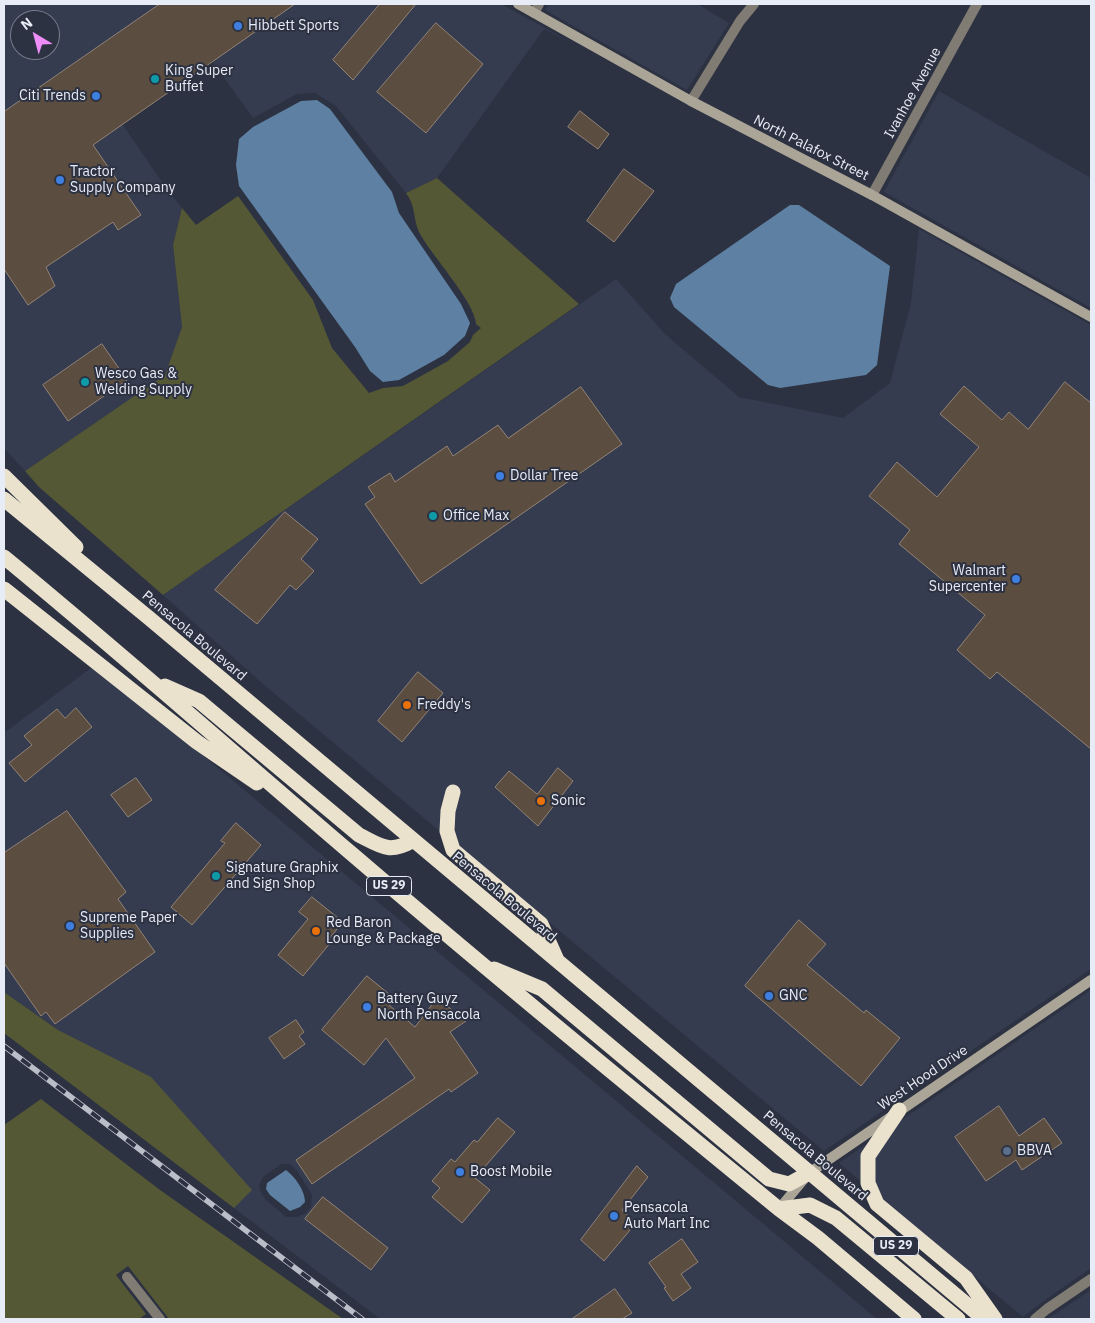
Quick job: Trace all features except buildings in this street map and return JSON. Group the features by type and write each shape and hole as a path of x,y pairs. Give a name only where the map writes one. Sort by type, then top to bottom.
{"highway":[{"path":"4,476 149,618"},
{"name":"Pensacola Boulevard","path":"4,499 149,618 412,841 984,1319"},
{"name":"US 29","path":"4,557 151,680 482,964 779,1209 818,1238 914,1319"},
{"path":"4,589 197,742 316,823"},
{"path":"151,680 199,701 359,835 382,847 400,848 412,841"},
{"path":"453,792 448,811 446,831 453,850 540,924 559,963"},
{"path":"482,964 542,989 769,1179 789,1184 809,1173"},
{"path":"900,1110 868,1156 868,1183 877,1204 966,1278 995,1319"},
{"path":"779,1209 810,1205 836,1218 958,1319"}],"main road":[{"name":"North Palafox Street","path":"520,4 536,8 691,101 872,194 1091,317"},
{"name":"West Hood Drive","path":"779,1209 809,1173 1091,980"}],"street":[{"path":"691,101 740,22 754,4"},
{"name":"Ivanhoe Avenue","path":"872,194 977,4"},
{"path":"127,1277 160,1319"},
{"path":"1035,1319 1091,1279"}],"shaded area":[{"path":"4,4 501,4 574,44 544,29 437,178 406,193 335,105 315,93 297,94 253,118 204,50 118,118 182,208 173,245 182,327 165,375 25,471 4,448"},
{"path":"549,4 697,4 729,23 687,90 545,10"},
{"path":"939,91 1091,178 1091,308 884,192"},
{"path":"317,100 330,109 392,192 399,213 461,304 470,323 465,336 444,355 399,380 383,382 370,371 355,347 239,186 236,165 239,139 253,127 301,101"},
{"path":"790,205 799,205 890,266 877,365 866,375 780,388 768,385 674,307 670,298 676,284"},
{"path":"919,229 1091,325 1091,969 824,1151 263,684 163,595 616,279 665,334 739,397 843,418 890,383 911,303"},
{"path":"91,668 118,689 127,692 877,1319 380,1319 234,1208 251,1190 58,1030 4,992 4,733","holes":["281,1164 290,1164 297,1171 312,1195 311,1207 306,1213 297,1217 286,1217 266,1200 259,1186 263,1177"]},
{"path":"1091,990 1091,1268 1023,1317 839,1163"},
{"path":"286,1170 299,1184 305,1197 305,1202 300,1207 290,1211 270,1195 266,1189 267,1183"},
{"path":"1091,1290 1091,1319 1048,1319 1052,1316"}],"green space":[{"path":"437,178 579,304 163,595 39,487 25,471 165,375 182,327 173,245 182,208 196,225 238,196 313,300 332,348 369,393 383,388 403,386 448,361 470,342 473,335 481,328 476,324 474,315 461,291 419,232 413,208 406,193"},
{"path":"4,992 58,1030 151,1077 252,1190 234,1208 4,1033"},
{"path":"41,1099 160,1190 343,1319 169,1319 128,1266 116,1275 146,1314 139,1319 4,1319 4,1125"}],"railway":[{"path":"4,1046 362,1319"}],"place":[{"name":"Hibbett Sports","path":"238,26"},
{"name":"King Super Buffet","path":"155,79"},
{"name":"Citi Trends","path":"96,96"},
{"name":"Tractor Supply Company","path":"60,180"},
{"name":"Wesco Gas & Welding Supply","path":"85,382"},
{"name":"Dollar Tree","path":"500,476"},
{"name":"Office Max","path":"433,516"},
{"name":"Walmart Supercenter","path":"1016,579"},
{"name":"Freddy's","path":"407,705"},
{"name":"Sonic","path":"541,801"},
{"name":"Signature Graphix and Sign Shop","path":"216,876"},
{"name":"Supreme Paper Supplies","path":"70,926"},
{"name":"Red Baron Lounge & Package","path":"316,931"},
{"name":"GNC","path":"769,996"},
{"name":"Battery Guyz North Pensacola","path":"367,1007"},
{"name":"BBVA","path":"1007,1151"},
{"name":"Boost Mobile","path":"460,1172"},
{"name":"Pensacola Auto Mart Inc","path":"614,1216"}]}
